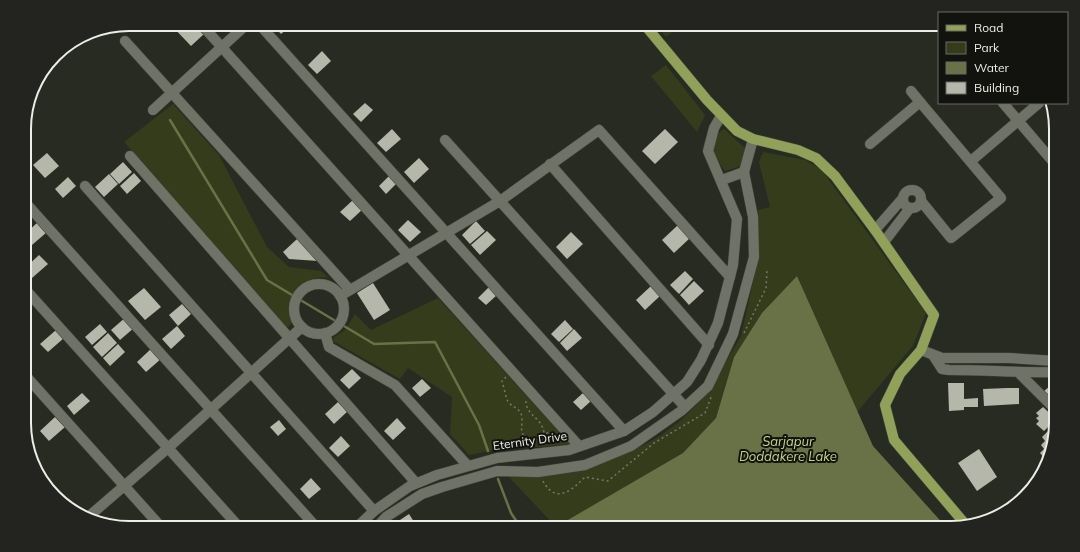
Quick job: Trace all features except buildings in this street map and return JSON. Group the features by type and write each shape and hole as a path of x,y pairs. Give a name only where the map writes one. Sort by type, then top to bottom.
{"main road":[{"path":"650,31 721,116 737,131 753,139 798,150 816,158 835,176 884,242 934,315 921,350 900,374 885,405 894,440 962,520"}],"street":[{"path":"207,31 579,446"},
{"path":"153,110 239,31"},
{"path":"265,31 624,431"},
{"path":"125,41 350,290"},
{"path":"875,230 909,191 915,191 920,195 921,200 951,238 1001,198 911,91"},
{"path":"870,144 920,102"},
{"path":"1004,104 1049,157"},
{"path":"971,161 1038,104"},
{"name":"Eternity Drive","path":"364,521 374,512 416,483 437,474 497,458 569,450 624,431 653,412 687,382 702,360 718,323 734,265 737,219 722,180 708,151 714,128 721,116"},
{"path":"340,296 410,256 500,201 599,130 730,277"},
{"name":"Eternity Drive","path":"382,521 386,517 422,494 442,487 496,471 538,472 585,464 631,446 685,407 708,386 733,334 754,257 753,217 744,172 753,139"},
{"path":"445,140 685,407"},
{"path":"130,156 416,483"},
{"path":"550,164 709,345"},
{"path":"722,180 744,172"},
{"path":"85,186 374,512"},
{"path":"903,198 905,206 910,208"},
{"path":"884,242 910,208 918,206 921,200"},
{"path":"31,209 312,521"},
{"path":"314,284 326,285 336,291 340,296 343,306 342,316 338,325 325,333 315,333 302,327 296,320 294,309 296,298 304,289 314,284"},
{"path":"31,296 234,521"},
{"path":"92,514 123,485 168,448 302,327"},
{"path":"325,333 329,347 395,385 468,466"},
{"path":"921,350 942,358 1009,358 1049,361"},
{"path":"933,355 942,369 1020,374 1049,372"},
{"path":"1020,374 1049,403"},
{"path":"31,382 156,521"}],"path":[{"path":"509,378 504,378 502,384 507,400 521,413 521,427 526,438 535,440 544,433 565,431"},
{"path":"525,398 527,409 541,422 544,433"}],"green space":[{"path":"661,31 673,31 666,37"},
{"path":"666,65 705,115 697,132 651,76"},
{"path":"173,104 219,155 267,247 289,267 321,271 329,278 311,280 297,289 291,304 293,322 287,328 124,142"},
{"path":"724,129 747,150 741,166 725,171 712,153 716,135"},
{"path":"763,152 805,160 821,169 926,313 913,346 857,412 797,276 734,356 716,418 683,453 566,521 550,521 507,475 596,465 636,449 660,436 680,421 698,403 721,370 741,336 757,264 758,210 770,207 759,162"},
{"path":"438,298 570,444 542,447 515,446 469,455 450,434 452,397 408,368 400,379 333,341 334,337 345,330 355,314 371,330"}],"water":[{"name":"Sarjapur Doddakere Lake","path":"797,276 873,446 941,521 566,521 683,453 716,418 734,357 762,313"}],"waterway":[{"path":"170,120 267,280 374,344 435,342 479,425 488,451"},
{"path":"498,479 511,513 516,521"}]}
